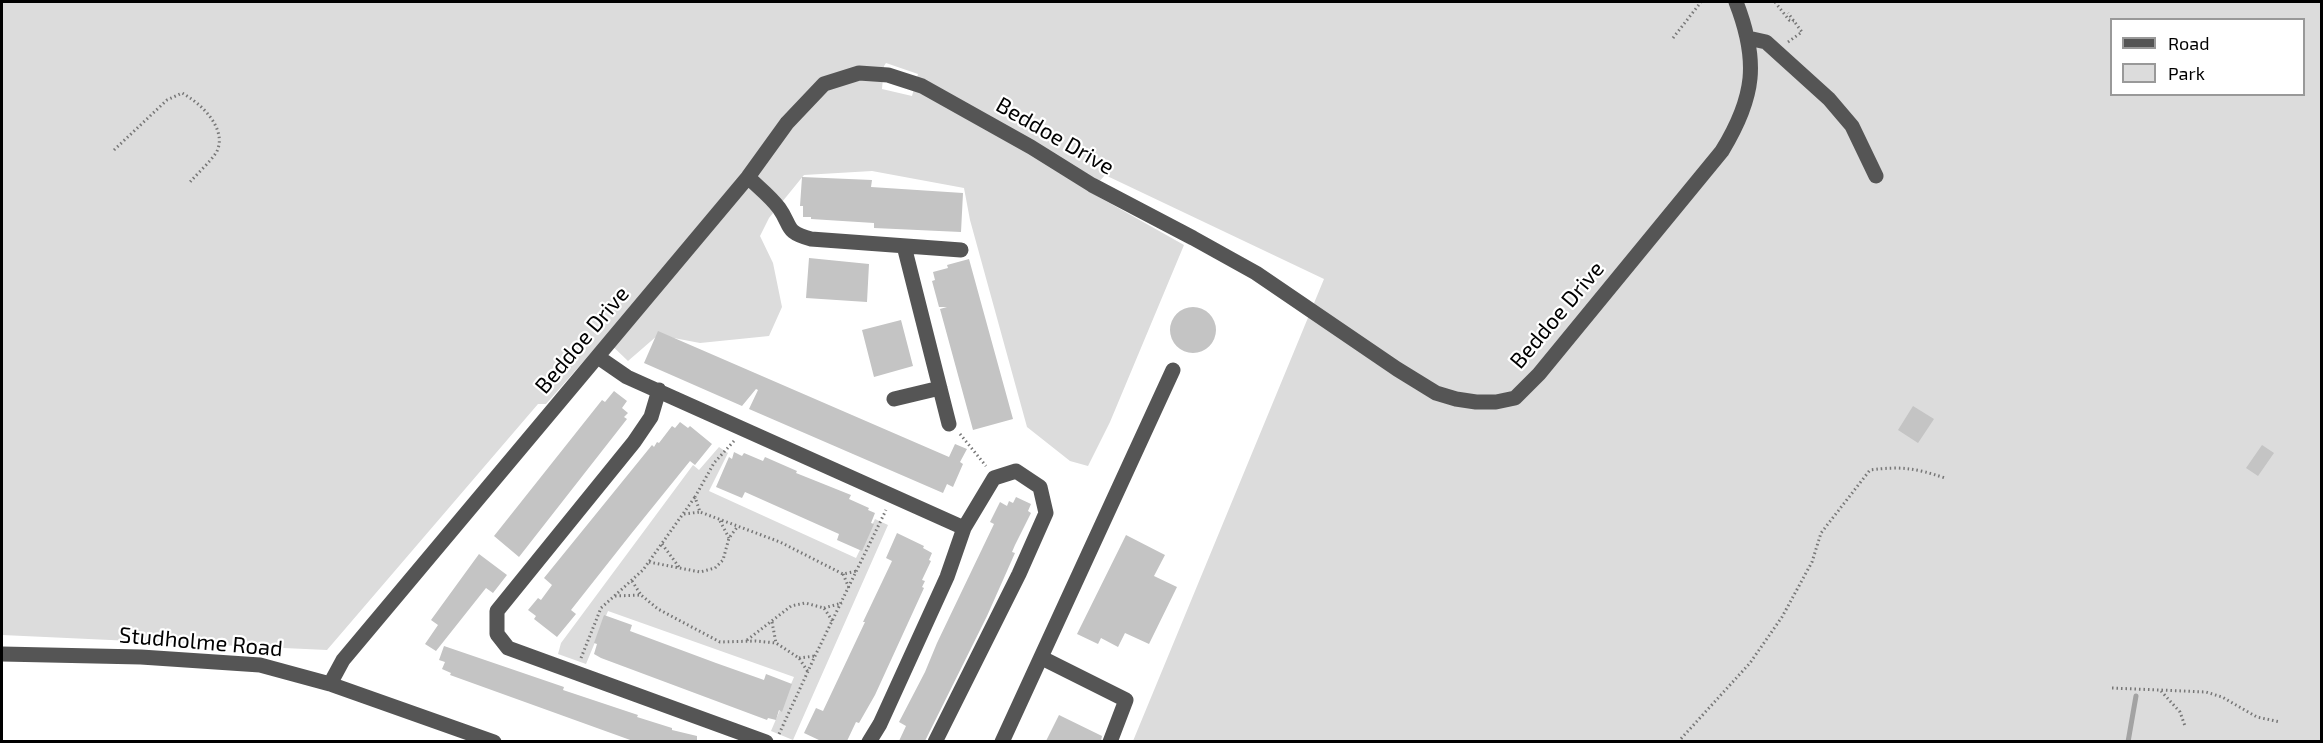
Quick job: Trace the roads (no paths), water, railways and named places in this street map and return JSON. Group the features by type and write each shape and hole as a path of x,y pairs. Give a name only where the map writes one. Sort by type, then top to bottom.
{"street":[{"name":"Beddoe Drive","path":"330,684 343,660 748,177 787,123 824,84 859,73 888,75 932,92 1031,147 1092,185 1256,273 1397,369 1437,393 1456,399 1496,402 1515,398 1539,374 1722,151 1738,124 1748,98 1751,63 1746,26 1737,2"},
{"path":"1748,38 1766,42 1829,99 1852,126 1876,176"},
{"path":"748,177 779,208 787,226 799,236 812,239 962,250"},
{"path":"904,246 949,424"},
{"path":"598,357 627,377 964,528"},
{"path":"1002,741 1173,370"},
{"path":"894,399 940,388"},
{"path":"659,390 651,417 634,442 497,611 497,634 508,648 766,741"},
{"path":"869,741 880,724 947,577 964,528 994,478 1016,471 1040,487 1046,513 1019,574 935,741"},
{"name":"Studholme Road","path":"2,654 141,657 260,665 330,684 494,741"},
{"path":"1042,658 1125,700 1110,741"}],"waterway":[{"path":"2128,742 2136,696"}]}
